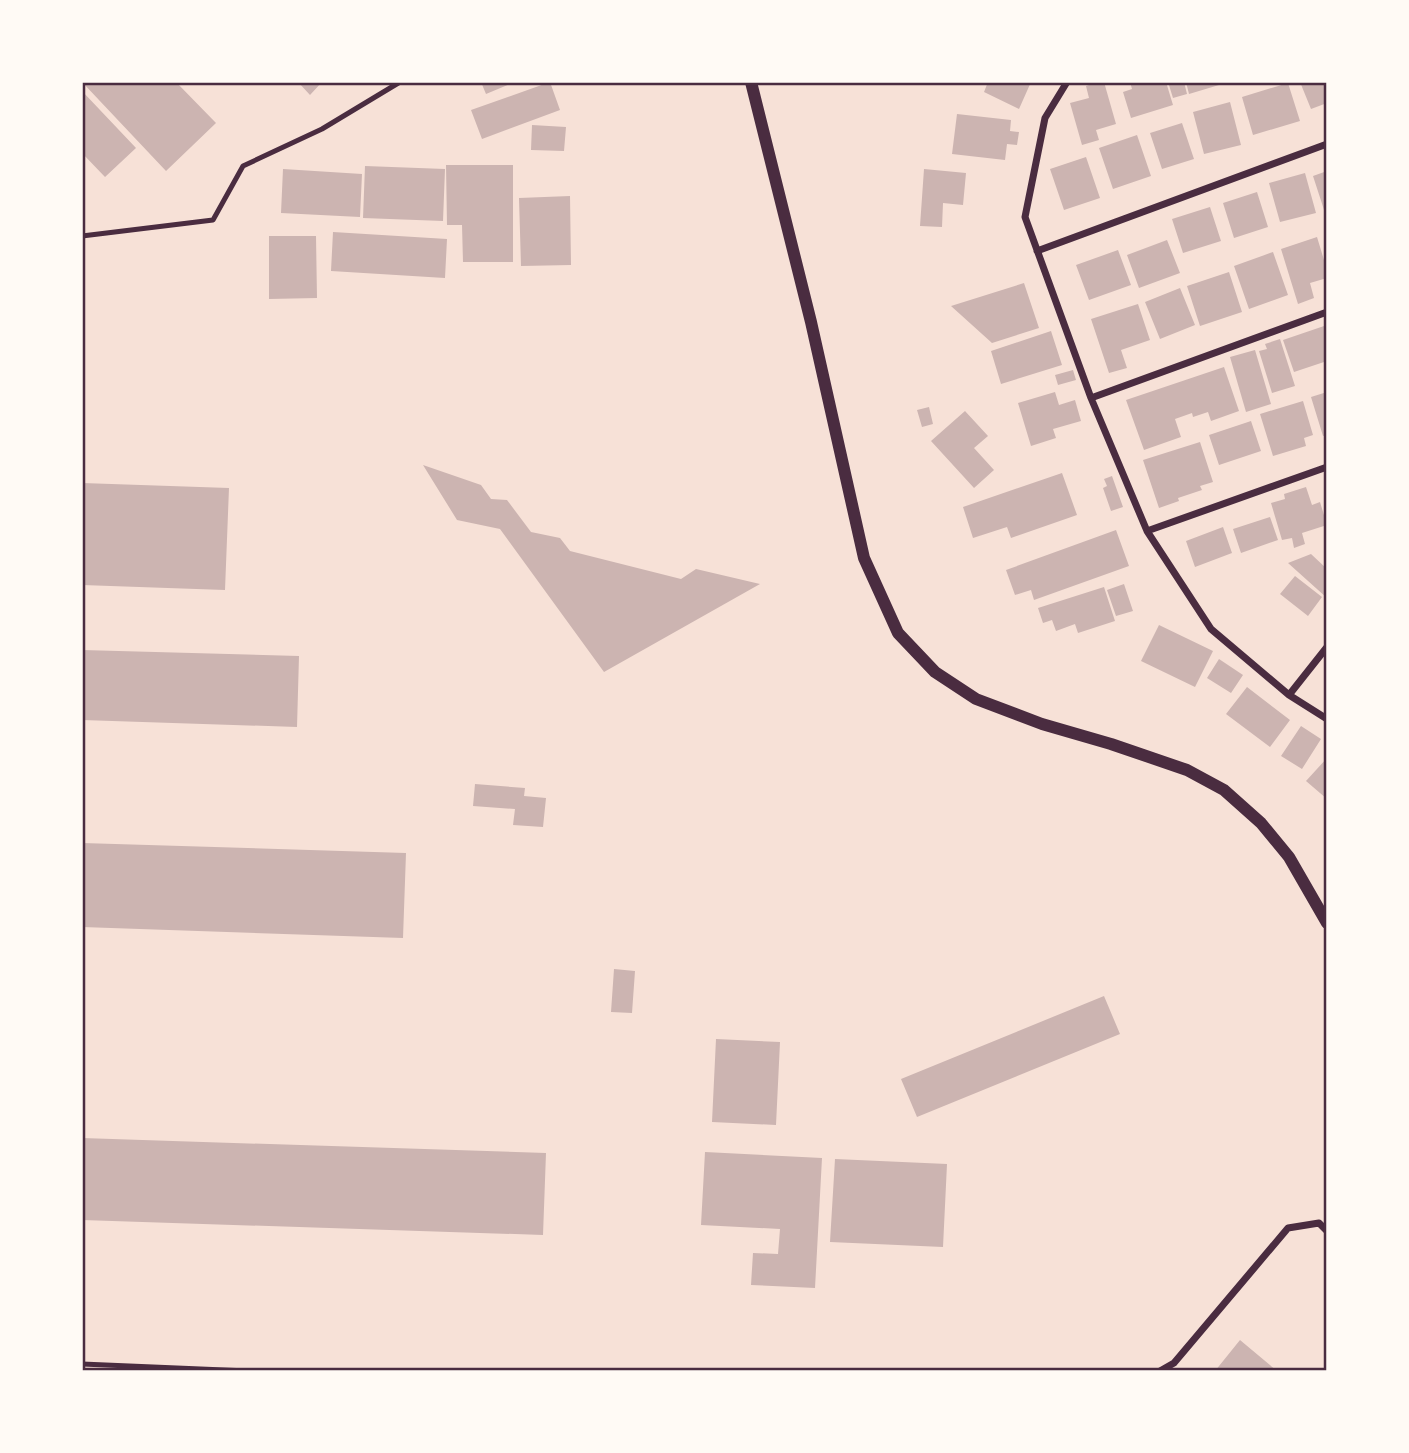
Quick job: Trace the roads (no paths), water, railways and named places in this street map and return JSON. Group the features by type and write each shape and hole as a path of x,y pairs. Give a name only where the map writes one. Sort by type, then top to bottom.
{"street":[{"path":"751,82 811,322 864,558 898,633 934,672 976,699 1042,724 1187,770 1224,790 1261,823 1289,857 1327,923"},
{"path":"1067,82 1045,118 1025,217 1091,398 1147,531 1211,629 1289,695 1327,719"},
{"path":"1037,251 1327,144"},
{"path":"1091,398 1327,312"},
{"path":"1147,531 1327,467"},
{"path":"1289,695 1327,647"},
{"path":"1160,1371 1174,1363 1288,1228 1319,1223 1327,1231"}],"lane":[{"path":"82,236 213,220 243,166 322,129 400,82"},
{"path":"82,1364 248,1371"}]}
